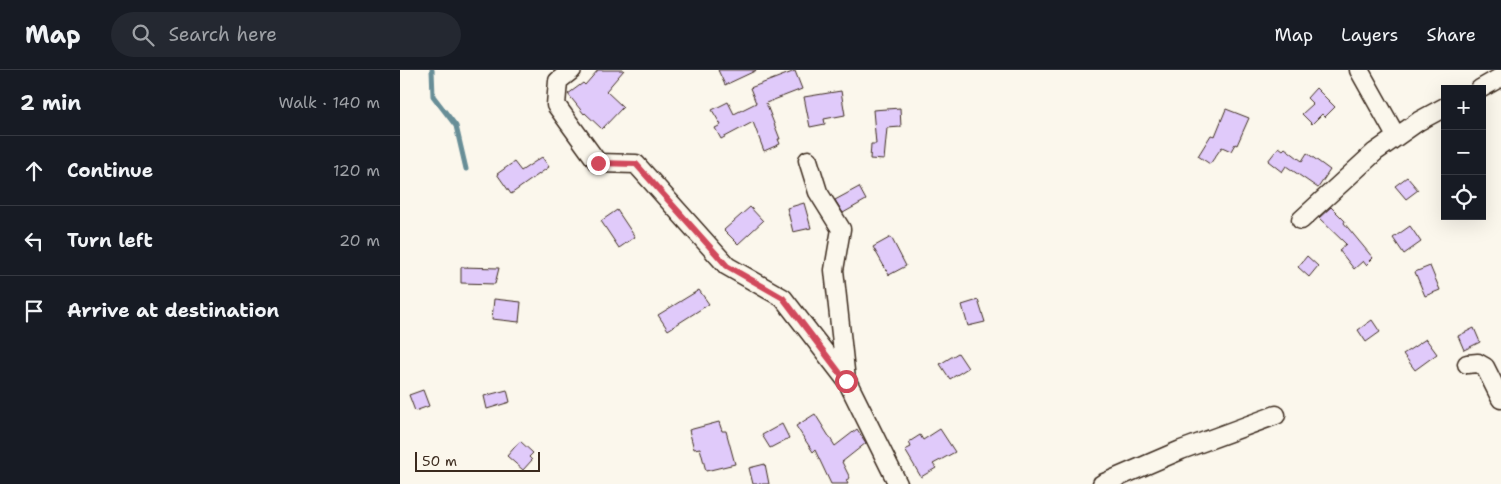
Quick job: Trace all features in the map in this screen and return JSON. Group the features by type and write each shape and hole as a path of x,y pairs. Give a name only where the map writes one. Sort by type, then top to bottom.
{"street":[{"path":"572,70 558,81 556,105 598,163 636,164 727,266 783,298 846,381 898,484"},
{"path":"1359,70 1396,136"},
{"path":"1486,86 1501,77"},
{"path":"1301,220 1375,152 1419,121 1441,109"},
{"path":"808,160 818,192 841,230 834,270 846,381"},
{"path":"1467,364 1478,363 1485,367 1501,399"},
{"path":"1102,484 1181,450 1276,415"}],"building":[{"path":"598,70 624,70 606,91 623,107 602,129 584,114 568,94 583,83 585,85"},
{"path":"718,70 757,70 725,85"},
{"path":"795,71 802,89 766,103 780,139 778,139 780,144 764,151 753,122 721,139 715,128 721,125 712,110 728,102 734,114 756,103 750,88"},
{"path":"1316,88 1335,107 1325,117 1322,114 1312,124 1302,114 1313,104 1307,98"},
{"path":"841,91 845,115 824,119 825,124 810,127 804,97"},
{"path":"900,108 901,127 887,128 884,160 870,159 871,144 876,144 873,110"},
{"path":"1226,109 1249,118 1237,145 1235,144 1231,151 1222,147 1210,164 1198,156 1211,135 1215,136"},
{"path":"1279,147 1283,150 1285,148 1302,161 1307,153 1330,170 1318,188 1286,166 1282,172 1268,161"},
{"path":"542,157 549,167 511,194 497,174 514,162 521,171"},
{"path":"1407,177 1418,190 1406,199 1395,186"},
{"path":"859,187 866,200 843,213 835,200"},
{"path":"804,203 811,228 793,232 787,208"},
{"path":"750,207 763,221 738,244 724,230"},
{"path":"1331,207 1345,221 1344,223 1373,258 1366,265 1363,261 1354,269 1339,250 1346,244 1319,218"},
{"path":"617,210 635,237 619,248 601,221"},
{"path":"1410,226 1421,242 1404,254 1393,238"},
{"path":"891,237 906,266 889,275 873,247"},
{"path":"1307,256 1318,266 1309,277 1298,267"},
{"path":"1430,266 1440,290 1425,296 1415,272"},
{"path":"461,267 499,268 495,284 461,283"},
{"path":"699,290 709,304 668,330 658,315"},
{"path":"494,299 521,302 519,322 492,319"},
{"path":"978,300 985,322 968,326 962,305"},
{"path":"1372,320 1380,332 1366,342 1358,330"},
{"path":"1474,328 1480,342 1464,350 1458,336"},
{"path":"1426,339 1437,354 1415,370 1403,354"},
{"path":"958,353 968,368 950,379 940,364"},
{"path":"423,390 429,406 415,411 409,395"},
{"path":"507,390 510,402 487,409 484,396"},
{"path":"815,414 835,446 857,429 866,443 842,462 850,478 846,480 848,484 831,484 815,450 813,452 796,426"},
{"path":"719,422 722,431 726,431 735,464 706,471 700,448 694,449 689,430"},
{"path":"782,424 789,438 770,448 762,435"},
{"path":"940,429 955,452 933,464 936,468 921,477 905,450 911,447 909,442 920,435 923,440"},
{"path":"520,441 533,453 529,457 532,460 523,470 507,456"},
{"path":"765,464 769,484 753,484 749,468"}],"waterway":[{"path":"432,70 433,96 456,126 466,169"}],"route":[{"path":"598,163 636,164 727,266 783,298 846,381"}]}
